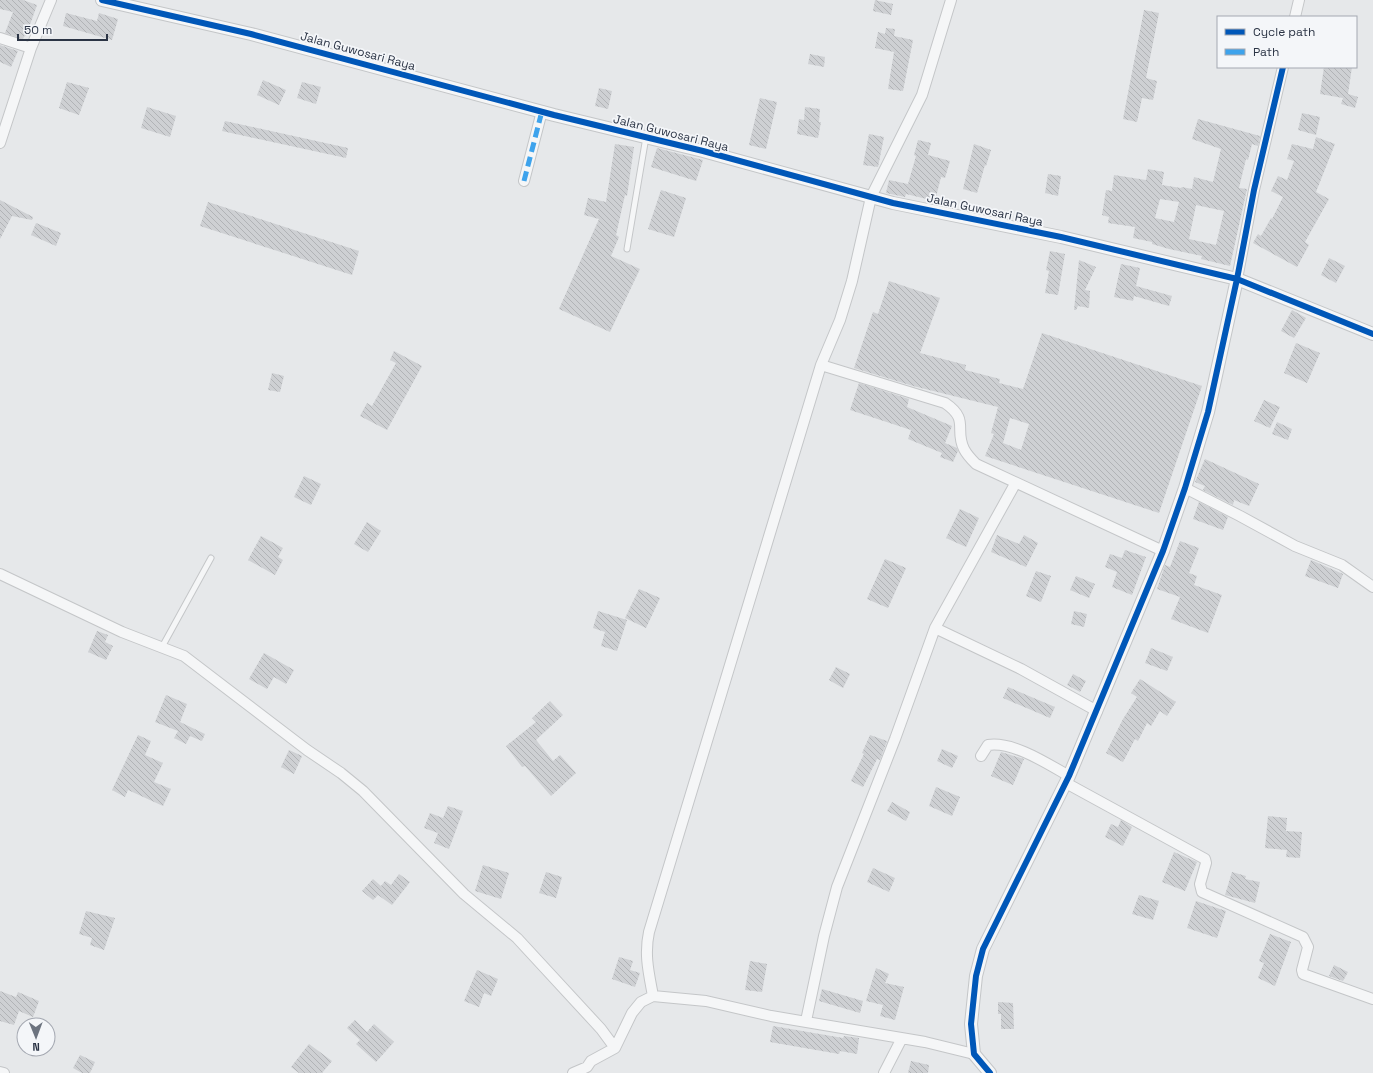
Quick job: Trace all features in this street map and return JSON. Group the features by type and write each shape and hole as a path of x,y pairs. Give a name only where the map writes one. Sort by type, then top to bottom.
{"street":[{"path":"0,143 30,48 51,0"},
{"name":"Jalan Guwosari Raya","path":"102,0 251,34 893,203 1061,237 1237,279 1373,334"},
{"path":"653,996 646,960 646,947 649,932 821,365 840,320 852,281 871,197 922,95 951,0"},
{"path":"1295,16 1299,0"},
{"path":"0,38 30,48"},
{"path":"990,1073 974,1054 971,1024 973,998 983,949 1068,779 1163,551 1185,488 1208,412 1237,279 1254,190 1283,68"},
{"path":"524,181 542,111"},
{"path":"821,365 946,403 955,409 959,416 964,449 976,464 1015,484 1080,512 1163,551"},
{"path":"806,1022 824,936 837,887 895,739 935,628 1015,484"},
{"path":"1185,488 1295,546 1342,565 1373,587"},
{"path":"0,574 122,632 162,647 191,661 363,791 464,894 517,938 601,1029 615,1048"},
{"path":"935,628 1021,669 1097,711"},
{"path":"981,756 988,745 998,743 1036,757 1068,779 1206,859 1200,884 1202,892 1303,937 1308,947 1302,970 1303,974 1373,999"},
{"path":"573,1073 587,1070 591,1061 615,1048 632,1013 641,1002 653,996 706,1001 806,1022 925,1042 974,1054"},
{"path":"884,1073 902,1038"},
{"path":"0,1072 4,1073"}],"lane":[{"path":"627,249 646,137"},
{"path":"162,647 211,558"}],"building":[{"path":"0,0 23,0 37,5 26,36 25,35 23,39 5,33 13,12 0,9"},
{"path":"875,0 893,4 891,15 873,11"},
{"path":"1144,10 1159,13 1146,78 1157,81 1153,100 1142,98 1137,122 1123,119"},
{"path":"66,13 97,21 99,13 118,19 112,40 63,26"},
{"path":"886,28 895,29 894,36 913,40 903,91 888,89 894,52 875,48 878,32 885,34"},
{"path":"0,45 18,51 11,67 0,62"},
{"path":"810,54 825,57 824,67 808,64"},
{"path":"1324,68 1352,68 1348,94 1358,97 1355,108 1341,104 1343,98 1320,94"},
{"path":"263,80 286,90 279,105 257,95"},
{"path":"67,82 89,88 79,115 59,108"},
{"path":"302,82 321,87 316,104 297,98"},
{"path":"599,88 612,91 608,109 595,106"},
{"path":"760,98 777,102 766,149 749,145"},
{"path":"147,107 176,116 170,137 141,128"},
{"path":"805,107 820,109 819,122 821,122 818,138 797,134 799,119 804,120"},
{"path":"1302,113 1320,117 1316,135 1298,130"},
{"path":"1198,119 1260,136 1258,146 1252,144 1248,160 1246,159 1239,188 1247,189 1230,266 1201,259 1202,256 1169,249 1152,244 1152,242 1133,238 1135,227 1108,223 1109,217 1102,215 1106,190 1112,191 1114,175 1146,180 1148,169 1164,172 1162,185 1192,189 1194,177 1213,182 1221,149 1192,139","holes":["1160,199 1179,202 1174,222 1155,218","1196,205 1224,211 1216,245 1189,239"]},
{"path":"225,121 348,148 346,158 222,131"},
{"path":"869,134 884,137 878,167 863,165"},
{"path":"1316,137 1335,144 1316,192 1329,199 1305,242 1309,245 1297,267 1253,243 1258,234 1261,236 1271,218 1272,219 1283,197 1271,191 1278,176 1287,180 1294,161 1287,159 1292,144 1313,149"},
{"path":"918,140 931,143 928,155 950,161 945,178 941,177 935,201 906,194 905,197 886,193 889,180 908,184 916,156 914,155"},
{"path":"615,144 634,147 627,196 625,195 616,235 619,237 611,256 640,269 610,332 559,309 599,219 584,215 588,198 606,202"},
{"path":"974,144 991,150 977,193 963,189"},
{"path":"657,148 703,160 696,181 651,167"},
{"path":"1048,174 1061,176 1058,196 1045,193"},
{"path":"661,190 686,198 674,237 648,229"},
{"path":"0,200 33,217 32,220 12,216 0,239"},
{"path":"208,202 359,251 352,275 200,226"},
{"path":"36,223 61,233 56,246 31,235"},
{"path":"1050,251 1065,254 1058,295 1045,293 1049,271 1046,270"},
{"path":"1329,258 1345,266 1336,283 1321,275"},
{"path":"1079,260 1096,267 1085,290 1090,291 1089,308 1078,306 1076,310 1074,310"},
{"path":"1121,264 1140,268 1136,286 1172,296 1169,306 1134,296 1133,301 1114,297"},
{"path":"889,281 940,298 920,353 966,365 965,370 1000,379 999,383 1023,389 1042,333 1202,386 1159,513 985,456 994,434 991,433 998,407 913,386 854,368 873,312 878,314","holes":["1010,418 1029,424 1021,450 1003,443"]},
{"path":"1292,310 1306,318 1294,338 1281,331"},
{"path":"1296,343 1320,353 1307,383 1284,373"},
{"path":"394,351 422,366 387,430 360,416 367,403 372,406 396,363 390,360"},
{"path":"272,373 284,376 280,392 268,390"},
{"path":"859,383 909,399 907,407 952,426 945,443 957,448 958,451 953,462 940,457 942,453 908,439 911,430 850,410"},
{"path":"1264,400 1280,407 1270,428 1254,421"},
{"path":"1277,422 1292,429 1288,440 1272,434"},
{"path":"1205,459 1259,484 1249,506 1234,500 1233,505 1203,490 1205,486 1195,482"},
{"path":"304,476 321,484 311,505 294,497"},
{"path":"1199,502 1228,517 1223,530 1193,519"},
{"path":"960,509 979,518 966,547 946,538"},
{"path":"367,522 381,531 368,552 354,544"},
{"path":"997,535 1019,544 1024,535 1038,543 1026,567 991,552"},
{"path":"261,536 283,548 278,557 283,560 275,575 248,560"},
{"path":"1180,541 1199,548 1189,573 1197,576 1194,585 1222,595 1208,633 1171,619 1180,597 1157,589 1165,565 1170,567"},
{"path":"1125,550 1146,557 1132,595 1112,587 1117,572 1105,567 1110,554 1122,558"},
{"path":"885,559 906,568 888,608 867,599"},
{"path":"1311,560 1343,574 1338,588 1305,576"},
{"path":"1036,571 1051,576 1041,602 1026,596"},
{"path":"1076,576 1095,584 1089,598 1070,590"},
{"path":"639,589 660,598 646,628 625,618"},
{"path":"598,611 627,620 617,651 601,646 605,632 593,628"},
{"path":"1074,611 1087,614 1084,627 1071,624"},
{"path":"97,631 108,635 105,642 113,646 106,660 88,652"},
{"path":"1151,648 1173,657 1167,671 1145,663"},
{"path":"264,653 294,670 286,684 274,677 267,689 249,679"},
{"path":"836,667 850,674 843,688 829,680"},
{"path":"1073,674 1086,681 1080,692 1067,685"},
{"path":"1140,679 1176,702 1167,716 1160,711 1151,726 1147,723 1138,741 1135,739 1123,762 1106,753 1123,719 1137,697 1131,693"},
{"path":"1008,687 1055,707 1050,718 1003,698"},
{"path":"166,695 187,704 180,722 205,734 202,741 190,736 186,744 174,738 178,731 155,722"},
{"path":"550,701 563,715 536,740 553,761 560,755 576,773 551,796 525,766 522,767 506,746 536,722 532,718"},
{"path":"138,735 151,741 145,755 163,763 154,782 171,789 163,806 128,790 125,797 112,790"},
{"path":"870,735 887,741 880,760 877,759 863,787 851,781 864,754 862,753"},
{"path":"942,749 958,756 952,768 937,761"},
{"path":"289,750 302,756 294,774 281,767"},
{"path":"1001,752 1024,759 1013,785 991,776"},
{"path":"936,787 960,797 952,816 929,806"},
{"path":"892,802 910,812 906,821 887,811"},
{"path":"448,806 463,811 449,849 434,843 438,833 424,828 430,813 443,818"},
{"path":"1268,816 1287,818 1286,831 1302,832 1300,858 1286,857 1287,850 1265,848"},
{"path":"1121,820 1132,827 1123,846 1105,837 1111,824 1118,827"},
{"path":"1174,852 1197,862 1185,891 1162,882"},
{"path":"483,865 509,873 501,899 475,891"},
{"path":"873,868 895,878 889,892 867,882"},
{"path":"546,872 562,877 556,898 539,893"},
{"path":"1232,872 1246,876 1245,879 1260,882 1255,903 1225,895"},
{"path":"399,874 410,882 392,905 378,895 373,900 362,891 373,879 381,886 385,881 391,885"},
{"path":"1139,895 1159,901 1153,920 1132,914"},
{"path":"1196,901 1226,911 1217,938 1187,928"},
{"path":"86,911 115,918 104,950 90,945 92,938 79,934"},
{"path":"1270,934 1291,942 1275,986 1258,978 1264,963 1259,961"},
{"path":"619,957 633,961 630,970 640,973 635,987 612,979"},
{"path":"750,961 767,964 762,992 745,990"},
{"path":"1334,965 1348,972 1343,981 1329,976"},
{"path":"876,968 889,974 885,983 904,987 895,1020 880,1016 883,1005 866,1001"},
{"path":"477,970 498,979 491,996 484,993 479,1007 464,1001"},
{"path":"822,989 863,1001 860,1013 819,1001"},
{"path":"0,991 16,997 18,992 39,1001 33,1017 19,1011 14,1025 0,1021"},
{"path":"998,1002 1013,1003 1014,1029 1001,1029 1001,1014 998,1014"},
{"path":"355,1020 367,1032 374,1024 394,1042 376,1062 356,1044 360,1040 347,1028"},
{"path":"773,1026 843,1038 844,1036 859,1038 857,1054 840,1051 839,1054 770,1042"},
{"path":"309,1044 332,1061 322,1073 299,1073 291,1067"},
{"path":"80,1055 95,1062 90,1073 82,1073 73,1068"},
{"path":"911,1061 929,1065 928,1073 908,1073"}],"marked path":[{"path":"524,181 542,111"}],"cycle path":[{"path":"102,0 251,34 554,115 703,151 893,203 1061,237 1237,279 1373,334"},
{"path":"990,1073 974,1054 971,1024 976,976 983,949 1069,776 1163,551 1185,488 1208,412 1237,279 1254,190 1283,68"}]}
